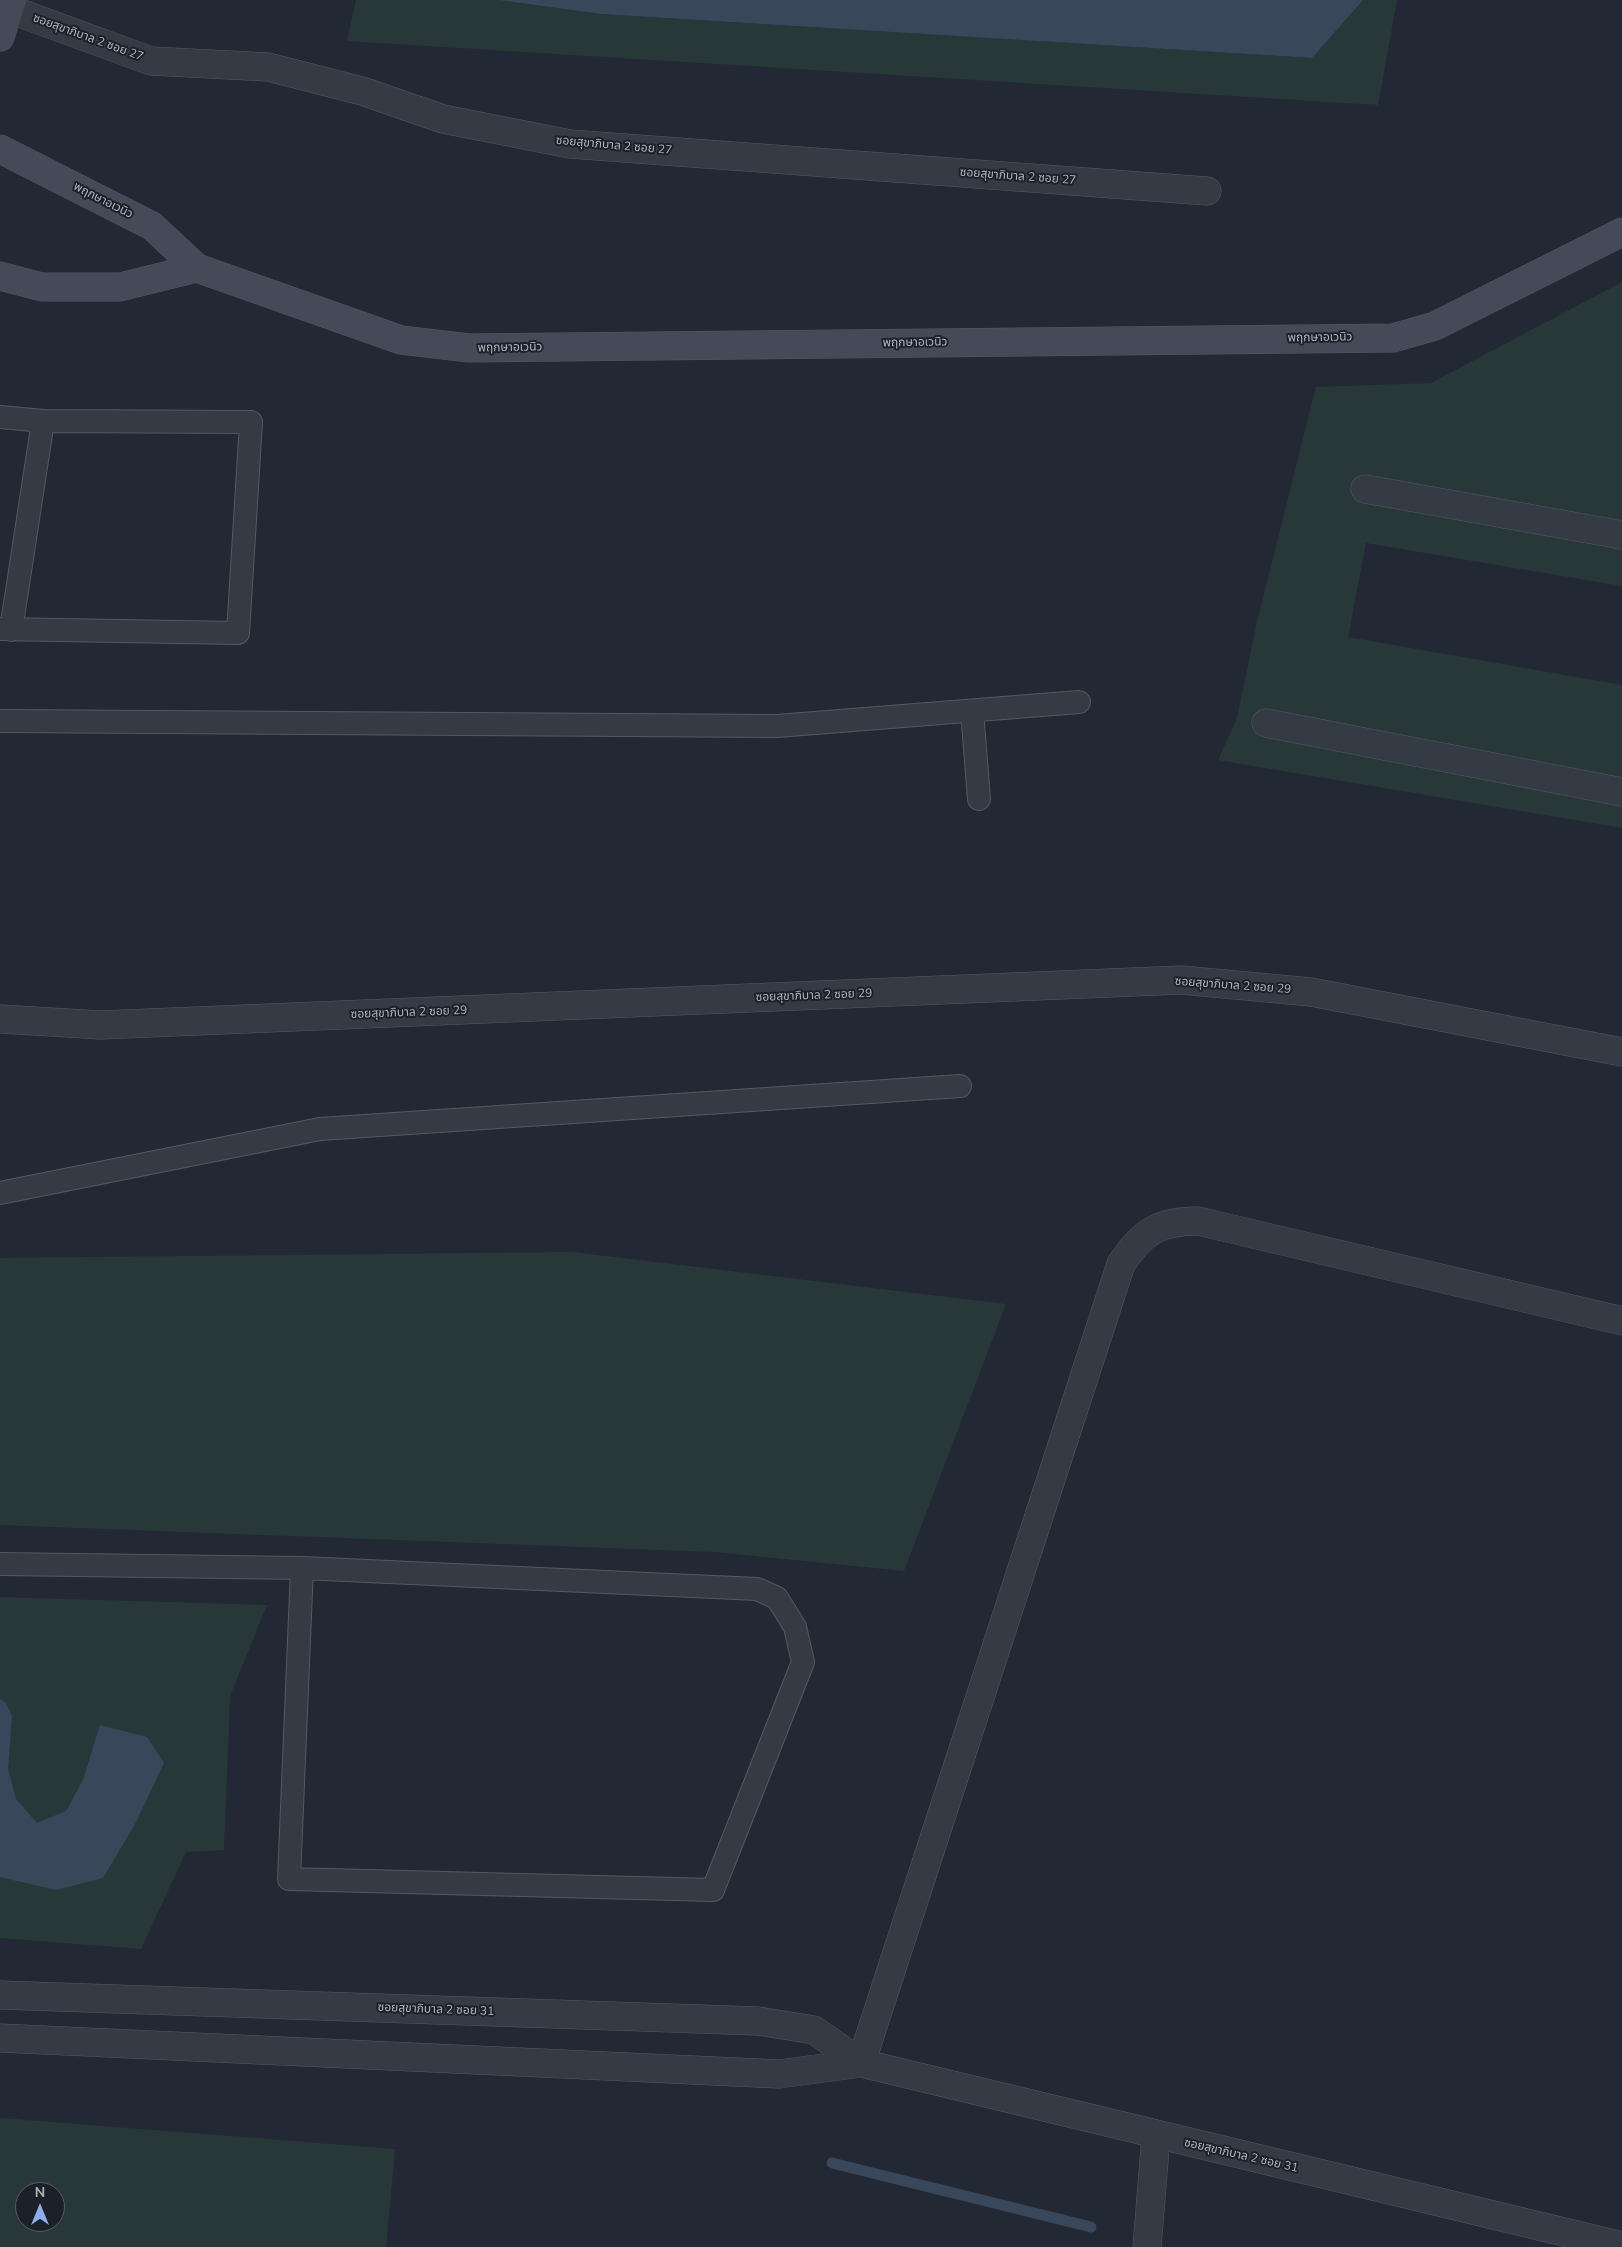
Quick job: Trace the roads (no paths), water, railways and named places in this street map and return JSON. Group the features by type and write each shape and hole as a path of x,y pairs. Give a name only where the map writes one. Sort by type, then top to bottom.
{"street":[{"path":"0,37 10,4"},
{"name":"ซอยสุขาภิบาล 2 ซอย 27","path":"10,4 151,61 268,67 362,91 443,119 570,144 1207,191"},
{"name":"พฤกษาอเวนิว","path":"0,149 152,226 197,268 401,340 468,348 1393,338 1435,326 1622,232"},
{"path":"0,276 42,287 120,287 197,268"},
{"path":"1365,488 1622,534"},
{"path":"1266,723 1622,792"},
{"name":"ซอยสุขาภิบาล 2 ซอย 29","path":"0,1019 101,1025 1181,980 1311,992 1622,1052"},
{"path":"861,2063 1114,1283 1121,1264 1134,1244 1150,1232 1177,1221 1198,1221 1622,1321"},
{"name":"ซอยสุขาภิบาล 2 ซอย 31","path":"0,1994 758,2021 814,2030 861,2063 1156,2136 1622,2246"},
{"name":"ซอยสุขาภิบาล 2 ซอย 31","path":"0,2038 779,2074 861,2063"},
{"path":"1147,2247 1156,2136"}],"lane":[{"path":"0,417 44,421 251,422 238,633 5,629 44,421"},
{"path":"0,721 777,726 1079,702"},
{"path":"972,711 979,799"},
{"path":"0,1193 320,1129 960,1086"},
{"path":"0,1564 302,1568 757,1590 777,1598 795,1627 802,1662 713,1890 289,1879 302,1568"}],"water":[{"path":"498,0 1363,0 1312,58 601,14"},
{"path":"0,1699 6,1703 12,1716 8,1769 16,1799 37,1823 66,1811 83,1780 100,1725 147,1737 164,1763 135,1824 103,1878 56,1890 0,1877"}],"waterway":[{"path":"832,2163 1091,2227"}]}
